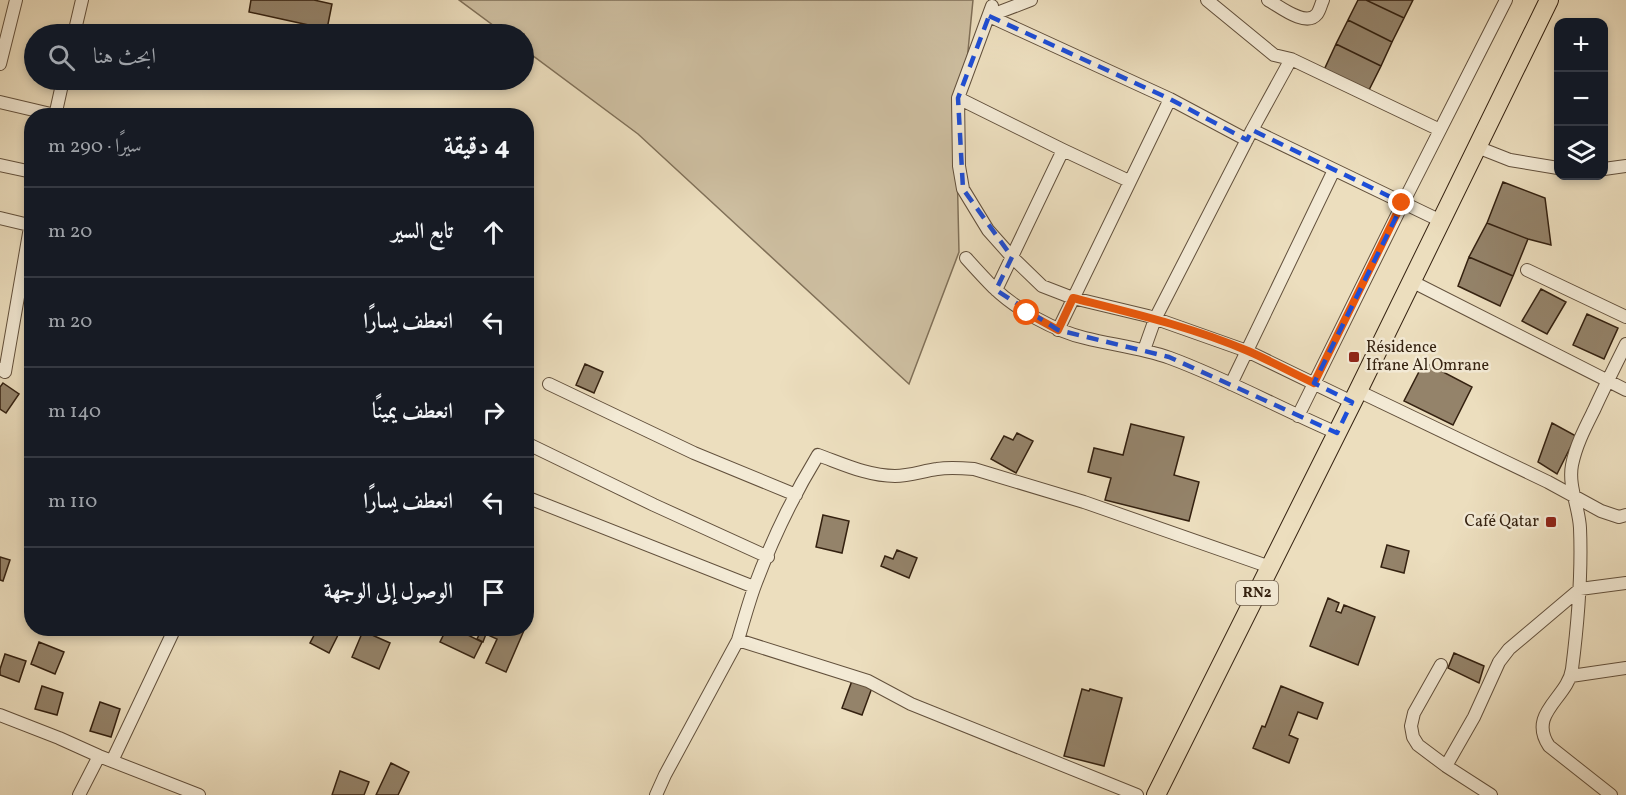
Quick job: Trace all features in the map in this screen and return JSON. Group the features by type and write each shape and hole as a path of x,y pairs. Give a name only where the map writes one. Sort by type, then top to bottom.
{"highway":[{"name":"RN2","path":"1156,795 1550,0"}],"street":[{"path":"0,64 16,0"},
{"path":"76,24 81,0"},
{"path":"991,11 1031,0"},
{"path":"1207,0 1274,55 1291,59 1440,130"},
{"path":"1268,0 1302,19 1309,19 1317,13 1323,0"},
{"path":"1298,416 1402,203 1506,0"},
{"path":"991,11 958,98 963,189 988,230 1042,286 1073,298 1155,319 1247,351 1314,383 1355,396 1548,482 1600,511 1619,517 1626,515"},
{"path":"991,11 1170,99 1334,170 1441,221"},
{"path":"1144,350 1155,319 1249,135 1291,59"},
{"path":"57,108 61,90"},
{"path":"958,98 1129,181"},
{"path":"1058,330 1170,99"},
{"path":"0,102 25,108"},
{"path":"1477,147 1510,160 1554,167"},
{"path":"996,290 1063,150"},
{"path":"0,165 24,170"},
{"path":"1608,168 1626,166"},
{"path":"1231,384 1334,170"},
{"path":"0,218 24,220"},
{"path":"0,369 5,372 24,256"},
{"path":"966,258 996,290 1027,313 1058,330 1169,357 1337,433"},
{"path":"1527,270 1626,317"},
{"path":"1411,281 1626,390"},
{"path":"1611,795 1549,746 1543,737 1542,728 1545,715 1571,676 1580,589 1580,525 1574,496 1572,466 1579,441 1626,344"},
{"path":"549,384 694,453 796,495"},
{"path":"534,447 654,505 768,556"},
{"path":"656,795 738,640 754,587 796,495 818,455 884,476 938,469 974,469 1084,502 1270,567"},
{"path":"534,500 754,587"},
{"path":"1446,766 1474,717 1499,662 1509,649 1580,589 1626,583"},
{"path":"112,761 171,636"},
{"path":"738,640 868,681 911,704 1137,795"},
{"path":"1441,665 1414,713 1411,726 1413,736 1418,745 1491,795"},
{"path":"1571,676 1626,668"},
{"path":"0,715 200,795"},
{"path":"79,795 99,756"}],"highlighted area":[{"path":"989,16 1170,99 1247,140 1252,130 1403,203 1314,383 1352,402 1337,433 1169,357 1058,330 996,290 1012,257 963,189 958,98"}],"shaded area":[{"path":"459,0 973,0 957,163 959,252 909,384 638,134 534,56 534,24 491,24"}],"building":[{"path":"251,0 314,0 332,4 328,24 304,24 249,12"},
{"path":"1358,0 1366,0 1404,18 1392,42 1348,20"},
{"path":"1366,0 1413,0 1404,18"},
{"path":"1348,20 1392,42 1381,66 1336,44"},
{"path":"1336,44 1381,66 1368,92 1324,70"},
{"path":"1503,182 1545,198 1551,245 1528,239 1487,223"},
{"path":"1487,223 1528,239 1513,276 1469,257"},
{"path":"1469,257 1513,276 1500,306 1458,286"},
{"path":"1541,289 1566,302 1547,334 1522,321"},
{"path":"1587,314 1618,328 1604,359 1573,345"},
{"path":"1424,362 1472,387 1453,425 1404,401"},
{"path":"585,364 603,372 594,393 576,385"},
{"path":"3,383 19,394 6,413 0,409 0,387"},
{"path":"1552,423 1576,436 1557,474 1538,462"},
{"path":"1131,424 1184,437 1174,475 1199,482 1189,521 1105,500 1111,478 1088,472 1094,448 1123,455"},
{"path":"1017,433 1033,441 1016,473 991,459 1004,436 1013,440"},
{"path":"823,515 849,521 842,553 816,547"},
{"path":"1387,545 1409,551 1404,573 1381,567"},
{"path":"897,550 917,558 909,578 881,566 885,556 893,559"},
{"path":"0,557 10,560 3,581 0,580"},
{"path":"1328,598 1339,603 1336,611 1341,613 1344,605 1375,617 1358,665 1310,646"},
{"path":"314,636 338,636 329,653 310,643"},
{"path":"361,636 374,636 390,643 379,669 352,657"},
{"path":"443,636 470,636 482,642 474,658 440,642"},
{"path":"478,636 485,636 483,642 477,639"},
{"path":"490,636 522,636 506,672 486,663 497,639"},
{"path":"39,642 64,652 55,674 31,664"},
{"path":"1454,653 1484,666 1479,683 1448,668"},
{"path":"5,654 26,661 19,682 0,675"},
{"path":"853,678 873,685 862,715 842,708"},
{"path":"42,686 63,693 57,715 35,709"},
{"path":"1281,686 1323,703 1317,719 1298,712 1289,735 1298,739 1289,763 1253,748 1262,726 1265,727"},
{"path":"1082,689 1122,698 1104,766 1064,756"},
{"path":"100,702 120,709 111,737 90,731"},
{"path":"391,763 409,772 398,795 376,795"},
{"path":"340,771 369,782 364,795 332,795"}],"place":[{"name":"Résidence Ifrane Al Omrane","path":"1354,357"},
{"name":"Café Qatar","path":"1551,522"}],"route":[{"path":"1027,313 1058,330 1073,298 1148,316 1247,351 1314,383 1402,203"}]}
